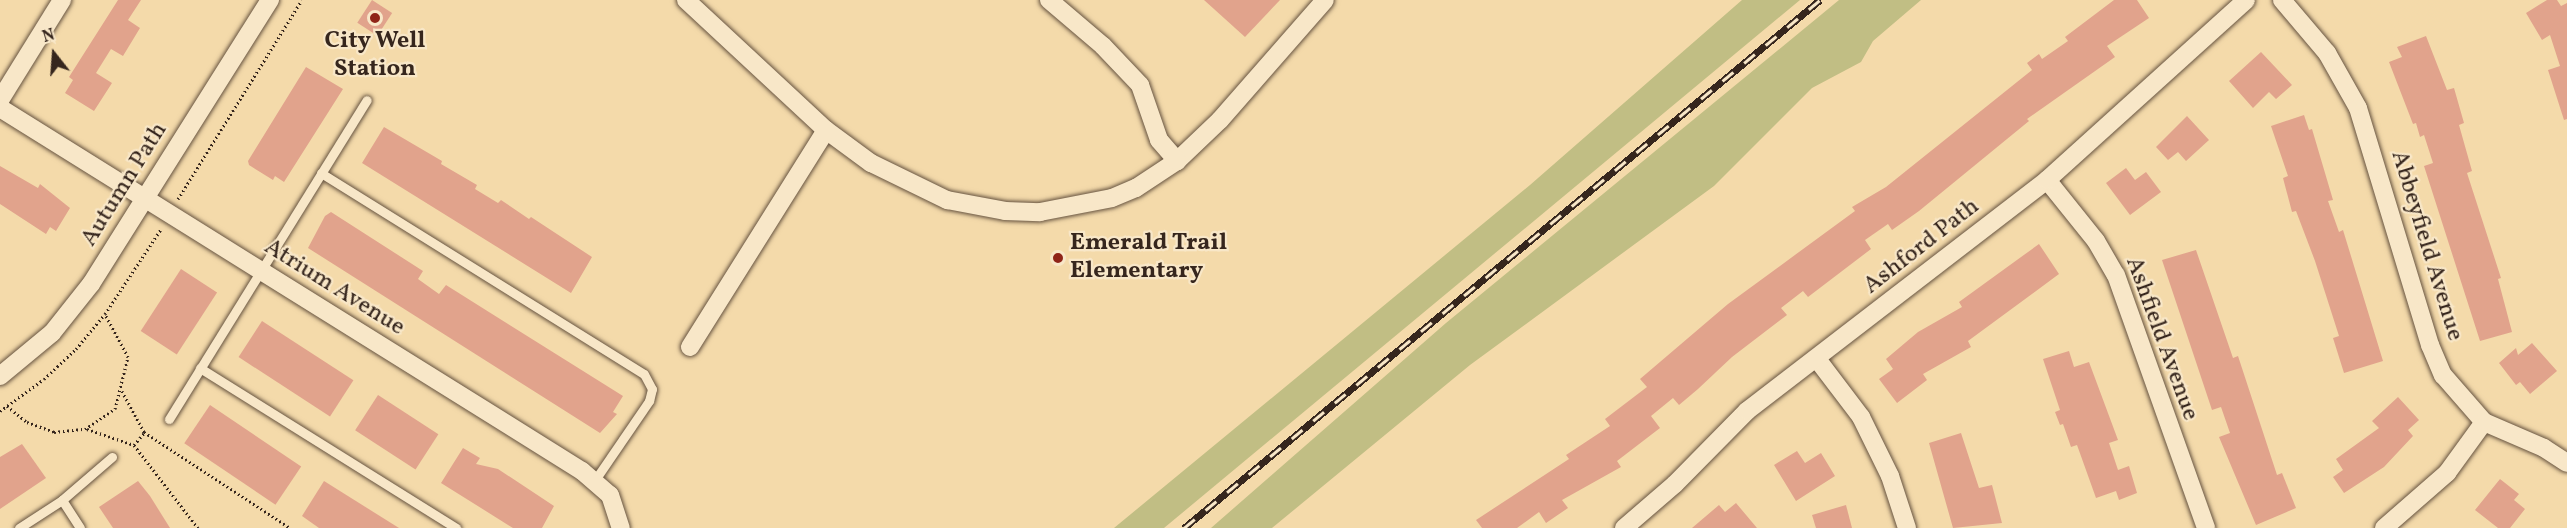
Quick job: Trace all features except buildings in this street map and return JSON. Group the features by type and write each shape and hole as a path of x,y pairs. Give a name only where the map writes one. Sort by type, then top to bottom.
{"street":[{"path":"0,100 62,0"},
{"name":"Autumn Path","path":"0,376 64,320 145,198 270,0"},
{"path":"686,0 826,130 898,179 947,200 1005,211 1040,212 1112,198 1136,188 1177,161 1220,120 1325,0"},
{"path":"1049,0 1134,78 1151,112 1159,140 1177,161"},
{"name":"Ashford Path","path":"1624,528 1675,484 1747,411 2047,180 2246,0"},
{"name":"Abbeyfield Avenue","path":"2282,0 2327,53 2349,89 2436,360 2452,389 2484,422 2544,448 2567,463"},
{"name":"Atrium Avenue","path":"0,108 595,480 610,495 621,528"},
{"path":"690,347 826,130"},
{"name":"Ashfield Avenue","path":"2047,180 2096,242 2116,275 2206,528"},
{"path":"1817,359 1861,417 1890,476 1907,528"},
{"path":"2384,528 2447,473 2484,422"}],"lane":[{"path":"169,419 367,100"},
{"path":"321,173 644,374 652,389 649,401 595,480"},
{"path":"200,368 456,528"},
{"path":"19,528 62,500 112,457"},
{"path":"62,500 80,528"}],"path":[{"path":"85,429 115,410 122,391 128,357 105,314"},
{"path":"122,391 144,432 290,528"},
{"path":"7,406 41,428 104,432 134,445 198,528"},
{"path":"134,445 144,432"}],"shaded area":[{"path":"1742,0 1800,0 1164,528 1114,528 1530,185"},
{"path":"1839,0 1921,0 1873,41 1861,62 1812,88 1714,186 1470,365 1272,528 1211,528 1446,323"}],"railway":[{"path":"1184,528 1820,0"}],"place":[{"name":"City Well Station","path":"375,18"},
{"name":"Emerald Trail Elementary","path":"1058,258"}]}
